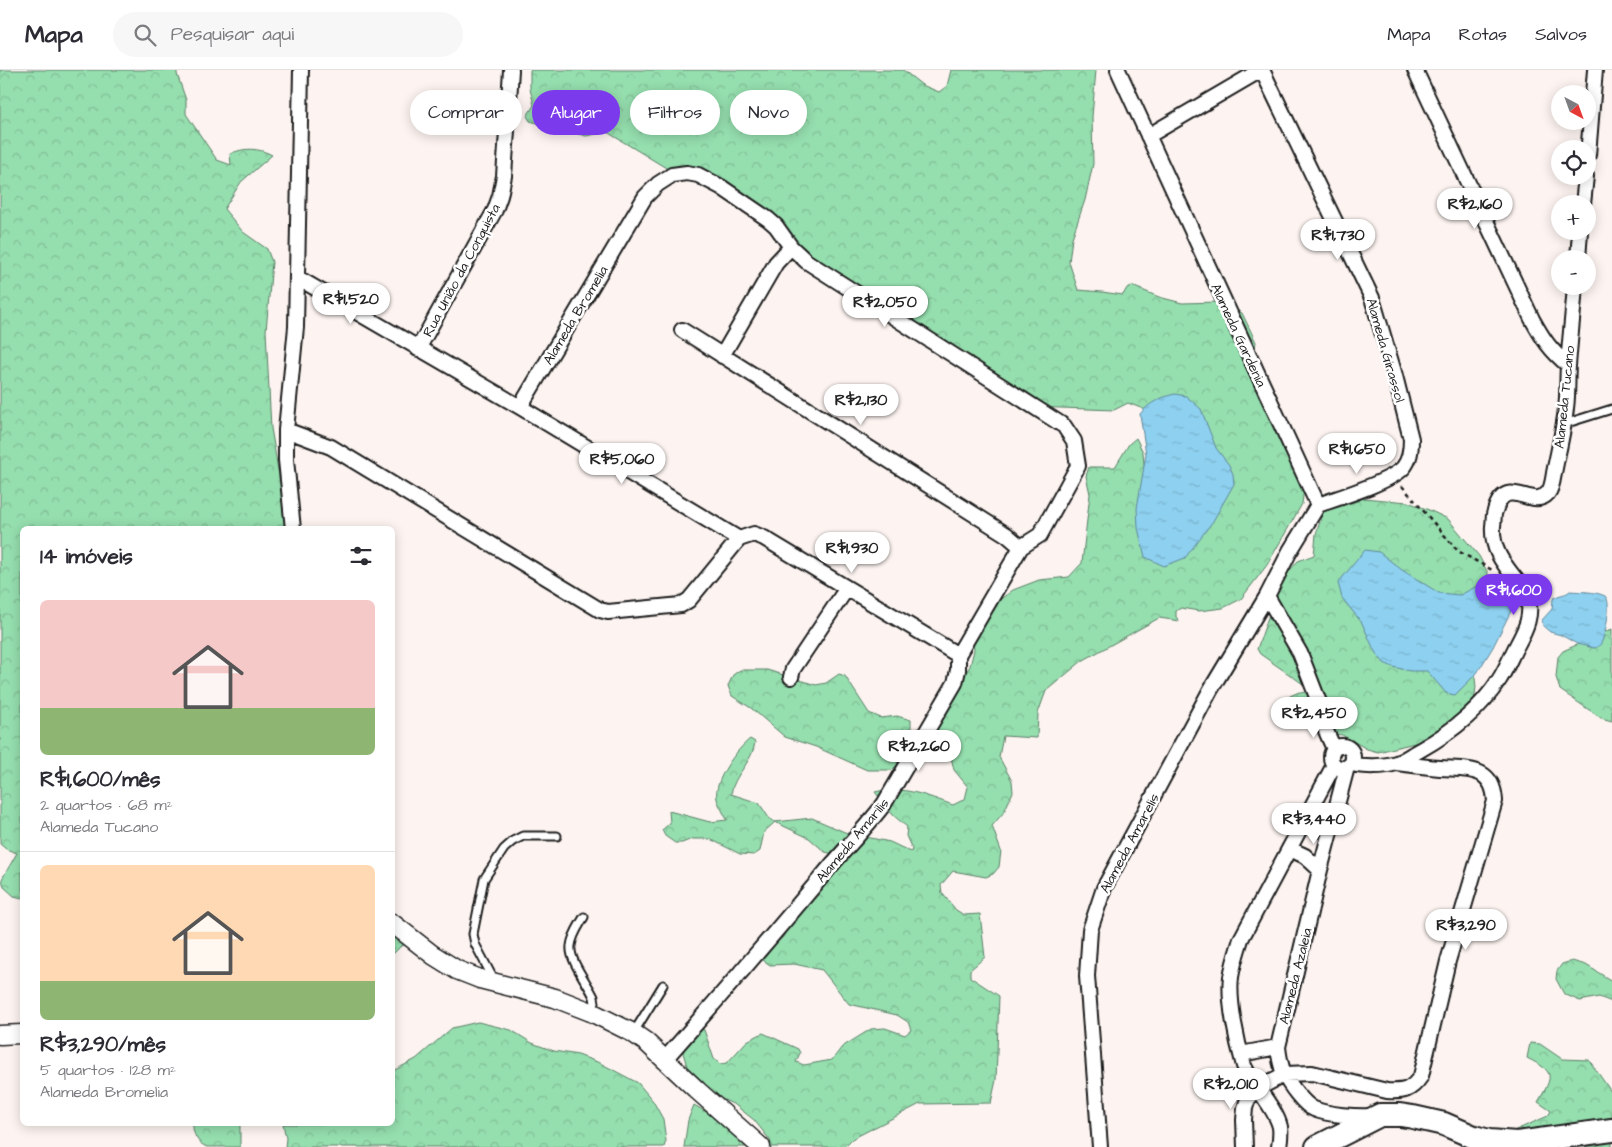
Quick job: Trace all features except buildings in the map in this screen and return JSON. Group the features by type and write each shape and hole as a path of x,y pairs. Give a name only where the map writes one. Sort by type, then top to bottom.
{"main road":[{"path":"1317,1147 1380,1115 1413,1117 1444,1124 1474,1137 1502,1143 1517,1143 1612,1130"}],"street":[{"path":"293,526 286,460 286,430 296,327 301,70"},
{"name":"Rua União da Conquista","path":"418,349 495,210 500,196 504,176 511,70"},
{"name":"Alameda Gardenia","path":"1118,70 1318,505"},
{"path":"1148,136 1261,70"},
{"name":"Alameda Girassol","path":"1261,70 1372,298 1411,439 1411,450 1408,460 1402,469 1383,481 1318,505"},
{"path":"1415,70 1532,319 1544,341 1554,354 1568,365"},
{"path":"1589,140 1595,70"},
{"name":"Alameda Bromelia","path":"520,407 645,198 658,184 672,175 687,173 698,175 722,187 776,226 791,247 806,261 1064,426 1074,441"},
{"path":"722,356 776,263 791,247"},
{"path":"298,278 520,407 739,538"},
{"name":"Alameda Tucano","path":"1344,757 1367,767 1396,764 1435,741 1462,722 1482,703 1499,680 1526,627 1530,614 1528,595 1498,555 1494,545 1494,512 1501,498 1510,493 1535,499 1548,494 1551,489 1564,424 1574,295"},
{"path":"682,330 1008,535 1021,547"},
{"path":"286,430 331,447 600,610 608,612 681,605 690,600 739,538 754,534 764,538 958,655"},
{"name":"Alameda Amarilis","path":"666,1060 884,804 955,683 958,670 958,655 1021,547 1040,535 1078,466 1074,441"},
{"path":"1279,1147 1280,1128 1276,1116 1248,1075 1240,1054 1231,998 1231,979 1241,939 1290,849 1344,757 1326,731 1327,723 1300,653 1267,596 1318,505"},
{"path":"791,677 793,669 847,588"},
{"name":"Alameda Amarelis","path":"1100,1147 1086,976 1090,930 1104,888 1211,689 1267,596"},
{"name":"Alameda Azaleia","path":"1344,757 1341,795 1320,870 1278,1047 1285,1074 1303,1102 1313,1109 1359,1117 1380,1115"},
{"path":"1245,1147 1245,1108 1252,1093 1285,1074 1312,1073 1395,1092 1411,1088 1421,1076 1448,961 1495,801 1491,782 1482,774 1471,769 1396,764"},
{"path":"1290,849 1305,856 1320,870"},
{"path":"395,925 433,955 457,970 480,979 555,998 591,1012 634,1033 761,1147"},
{"path":"0,1035 20,1034"},
{"path":"1240,1054 1278,1047"}],"lane":[{"path":"1564,424 1612,409"},
{"path":"495,983 475,944 473,934 484,879 504,849 513,840 523,836 557,836"},
{"path":"584,916 570,947 573,961 594,997 595,1003 591,1012"},
{"path":"634,1033 663,985"}],"path":[{"path":"1393,475 1458,551 1498,573"}],"green space":[{"path":"0,70 177,70 186,100 186,114 217,160 231,165 230,154 246,149 262,151 272,155 241,182 224,209 243,232 267,249 272,262 266,331 271,428 287,526 20,526 20,898 14,896 4,887 2,879 17,853 6,849 0,844"},
{"path":"530,70 903,70 922,85 939,92 947,86 951,70 1096,70 1092,117 1093,164 1085,200 1072,238 1069,262 1078,290 1123,295 1127,288 1132,286 1159,297 1182,303 1220,302 1242,313 1256,342 1255,348 1305,480 1302,504 1267,565 1241,599 1223,608 1199,611 1181,608 1176,611 1176,617 1180,621 1159,618 1082,661 1046,691 1038,713 1037,738 1003,736 999,757 1012,781 1013,792 1004,812 992,826 1001,851 999,867 993,874 986,877 953,871 941,885 942,893 956,910 964,915 980,914 985,957 970,970 970,977 999,996 996,1080 991,1103 920,1104 852,1139 844,1147 767,1147 771,1144 770,1140 754,1120 735,1105 707,1092 689,1073 683,1053 687,1040 700,1028 704,1030 714,1059 720,1064 727,1063 747,1041 763,1033 798,1049 800,1053 796,1062 804,1065 832,1060 842,1047 871,1029 885,1028 905,1035 911,1030 908,1022 897,1015 849,1004 822,970 794,964 770,965 763,960 764,954 783,937 799,906 838,855 825,852 809,838 775,822 812,818 847,833 890,842 911,852 912,849 906,836 907,827 893,815 875,792 895,790 915,792 953,805 965,799 968,787 954,770 948,744 940,744 914,764 935,721 970,666 974,650 971,627 983,619 1002,598 1013,590 1039,580 1069,577 1082,563 1090,494 1086,476 1089,467 1115,467 1129,444 1136,438 1143,452 1150,531 1151,412 1128,403 1114,410 1034,407 791,247 776,226 698,175 676,174 612,135 620,135 620,90 532,90 532,97"},
{"path":"532,108 532,122 527,116"},
{"path":"1363,498 1408,502 1448,519 1479,556 1488,573 1487,595 1474,670 1476,687 1471,722 1431,739 1378,752 1367,749 1342,735 1319,732 1294,706 1290,696 1299,692 1306,693 1306,686 1260,654 1257,649 1281,580 1298,561 1314,555 1316,534 1323,512"},
{"path":"1612,629 1612,721 1601,718 1560,690 1556,677 1558,657 1563,651"},
{"path":"740,670 767,670 816,685 826,683 839,674 845,676 869,713 881,718 897,716 911,720 911,729 897,755 898,764 892,770 867,770 816,747 785,737 751,708 732,696 728,686 733,675"},
{"path":"750,739 755,742 754,749 736,780 731,794 759,803 769,818 775,822 764,832 760,851 754,855 740,854 710,839 692,839 682,843 675,843 665,836 662,830 670,823 669,811 710,822 727,820 717,799 719,783 727,766"},
{"path":"395,924 414,941 401,946 395,952"},
{"path":"1572,961 1586,965 1612,981 1612,1002 1599,997 1580,1001 1564,994 1556,979 1557,971 1562,964"},
{"path":"478,1022 511,1030 532,1043 600,1063 638,1083 653,1101 663,1119 666,1141 664,1147 285,1147 286,1138 283,1126 395,1126 395,1070 416,1059 452,1028"},
{"path":"1530,1043 1540,1044 1562,1059 1589,1060 1612,1093 1612,1147 1498,1147 1509,1133 1548,1116 1551,1111 1538,1102 1547,1086 1549,1075 1543,1067 1527,1058"},
{"path":"694,1105 767,1147 684,1147 688,1120"},
{"path":"193,1126 240,1126 240,1147 204,1146 196,1138"}],"water":[{"path":"1175,394 1186,396 1201,409 1216,448 1229,465 1233,474 1234,484 1213,521 1185,558 1164,566 1145,557 1138,528 1137,508 1146,454 1140,414 1156,401"},
{"path":"1365,550 1379,552 1402,570 1439,593 1460,595 1485,582 1505,590 1512,602 1511,611 1493,647 1477,673 1455,695 1446,693 1427,671 1410,671 1393,667 1384,663 1375,652 1362,623 1342,598 1338,583"},
{"path":"1570,591 1597,593 1605,596 1607,599 1608,617 1602,642 1597,647 1577,644 1561,635 1550,632 1543,626 1542,620 1552,609 1553,599"}]}
